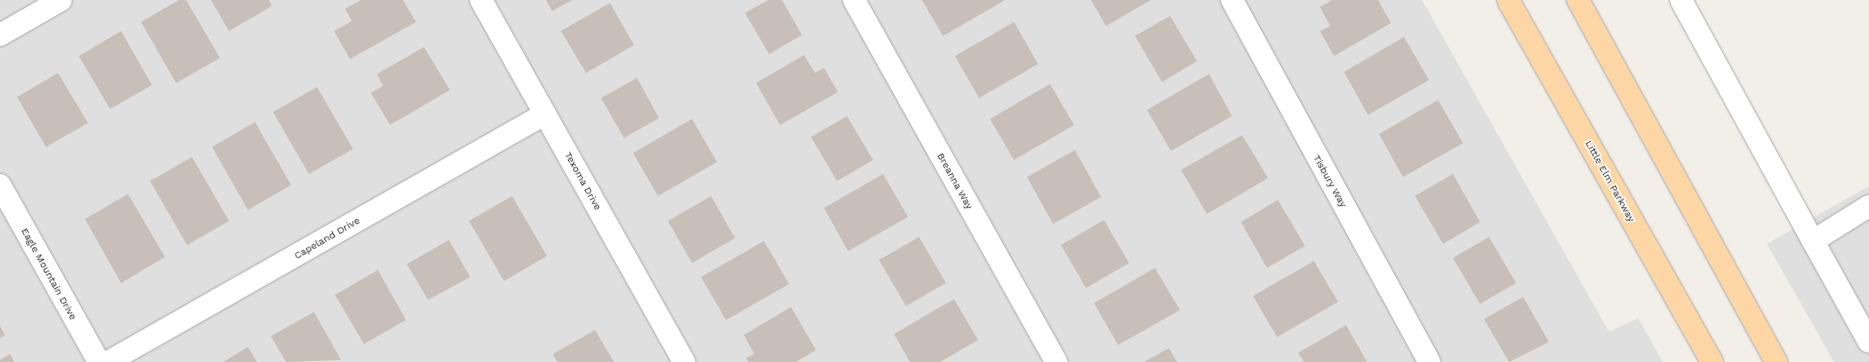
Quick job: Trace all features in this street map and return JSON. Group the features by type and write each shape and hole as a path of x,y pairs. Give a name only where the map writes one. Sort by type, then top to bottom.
{"main road":[{"name":"Little Elm Parkway","path":"1508,0 1712,362"},
{"path":"1578,0 1776,362"}],"street":[{"path":"0,35 60,0"},
{"name":"Texoma Drive","path":"481,0 684,362"},
{"name":"Breanna Way","path":"854,0 1056,362"},
{"name":"Tisbury Way","path":"1232,0 1429,362"},
{"path":"1681,0 1869,342"},
{"name":"Capeland Drive","path":"108,362 545,114"},
{"name":"Eagle Mountain Drive","path":"0,185 98,362"},
{"path":"1812,240 1869,206"}],"shaded area":[{"path":"0,0 1422,0 1609,332 1638,318 1663,362 0,362"},
{"path":"1869,186 1869,362 1834,362 1767,244"}],"building":[{"path":"179,0 186,0 220,58 176,83 141,22"},
{"path":"211,0 269,0 272,6 229,31"},
{"path":"361,0 403,0 416,22 350,59 334,31 352,21 345,9"},
{"path":"546,0 572,0 552,11"},
{"path":"768,0 782,0 802,35 769,54 745,13"},
{"path":"922,0 1005,0 943,36"},
{"path":"1091,0 1151,0 1106,26"},
{"path":"1332,0 1378,0 1391,23 1334,56 1320,31 1330,26 1320,7"},
{"path":"610,3 634,45 586,73 561,31"},
{"path":"1170,16 1197,61 1162,82 1135,36"},
{"path":"1014,22 1038,64 979,98 955,56"},
{"path":"121,31 152,85 110,109 79,56"},
{"path":"1404,37 1429,80 1368,115 1344,72"},
{"path":"424,47 450,90 390,125 371,93 383,86 377,74"},
{"path":"804,55 815,73 824,68 838,92 780,125 756,83"},
{"path":"58,73 88,123 46,147 17,97"},
{"path":"1209,74 1232,116 1171,151 1147,110"},
{"path":"637,78 659,118 624,138 601,98"},
{"path":"1050,84 1074,125 1014,160 990,119"},
{"path":"317,87 353,149 309,174 273,112"},
{"path":"1438,100 1463,143 1403,177 1379,134"},
{"path":"847,116 873,160 837,181 811,137"},
{"path":"692,119 717,162 658,196 633,153"},
{"path":"255,122 291,185 248,210 212,147"},
{"path":"1242,135 1268,178 1207,214 1181,170"},
{"path":"1075,150 1101,197 1053,224 1027,177"},
{"path":"192,157 229,221 187,245 150,181"},
{"path":"883,174 908,217 848,251 824,208"},
{"path":"1453,174 1480,222 1443,244 1415,196"},
{"path":"128,194 165,257 121,283 85,219"},
{"path":"512,196 547,256 504,281 469,221"},
{"path":"711,196 735,238 692,263 668,221"},
{"path":"1278,200 1305,246 1267,268 1241,222"},
{"path":"1104,220 1129,263 1086,288 1061,245"},
{"path":"919,237 946,283 906,306 879,260"},
{"path":"1489,237 1516,283 1480,304 1453,258"},
{"path":"449,240 470,277 428,300 407,264"},
{"path":"764,241 789,284 726,320 701,277"},
{"path":"1314,261 1338,302 1277,337 1253,296"},
{"path":"1155,268 1180,310 1118,345 1094,303"},
{"path":"378,270 406,320 364,344 335,295"},
{"path":"1523,297 1549,342 1509,362 1484,319"},
{"path":"954,299 978,340 940,362 910,362 894,334"},
{"path":"791,307 816,350 796,362 748,362 746,358 754,354 744,335"},
{"path":"314,312 341,360 286,362 271,336"},
{"path":"1346,325 1367,362 1304,362 1298,353"},
{"path":"0,326 5,335 0,338"},
{"path":"595,330 614,362 557,362 553,354"},
{"path":"248,347 257,362 223,362"},
{"path":"1169,348 1177,362 1144,362"},
{"path":"10,354 14,362 0,362 0,360"}]}
